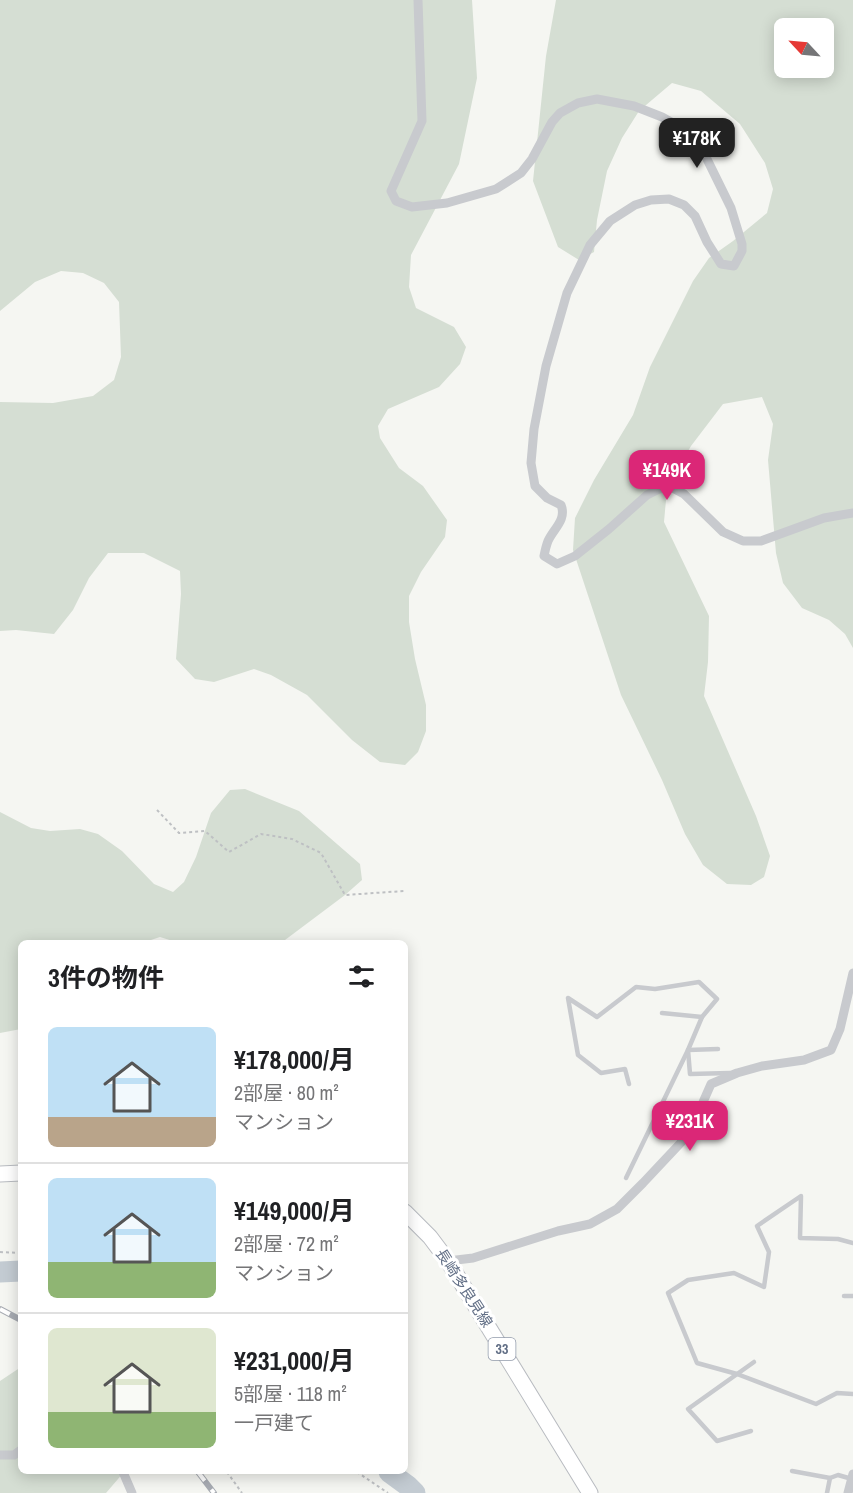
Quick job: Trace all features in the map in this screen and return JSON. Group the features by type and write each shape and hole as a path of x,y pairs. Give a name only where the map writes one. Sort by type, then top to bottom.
{"main road":[{"path":"0,1174 18,1173"},
{"name":"長崎多良見線","path":"408,1215 430,1237 448,1261 590,1493"}],"street":[{"path":"418,0 422,121 391,190 396,201 412,207 447,203 496,189 521,173 532,159 552,122 560,113 578,103 597,99 634,106 680,127 705,155 731,208 742,244 742,251 734,266 721,264 694,216 684,205 669,199 651,200 635,205 610,221 590,245 567,293 546,366 534,429 531,463 535,486 547,498 561,506 563,511 562,518 548,542 544,556 556,564 575,556 647,495 659,489 671,487 684,494 723,532 743,541 761,541 824,518 853,513"},
{"path":"448,1261 473,1258 558,1231 590,1224 617,1209 688,1134 711,1084 736,1073 762,1066 804,1060 831,1050 840,1029 853,973"},
{"path":"0,1455 14,1455 18,1452"},
{"path":"124,1474 132,1493"},
{"path":"848,1493 852,1476"}],"lane":[{"path":"626,1178 702,1017 717,999 699,982 655,989 636,987 597,1017 568,998 578,1055 601,1073 625,1069 629,1084"},
{"path":"662,1013 702,1017"},
{"path":"688,1050 718,1049"},
{"path":"688,1050 690,1074 736,1073"},
{"path":"853,1243 838,1239 800,1238 801,1196 757,1226 769,1252 764,1287 734,1273 688,1280 668,1293 697,1363 737,1374 816,1404 837,1393 853,1395"},
{"path":"844,1296 853,1296"},
{"path":"752,1431 717,1441 688,1409 754,1362"},
{"path":"792,1471 830,1478 838,1475 852,1476"},
{"path":"827,1493 830,1478"}],"path":[{"path":"157,810 179,833 205,831 229,852 261,834 292,839 321,853 345,895 404,891"},
{"path":"0,1252 18,1253"},
{"path":"228,1474 242,1493"},
{"path":"360,1474 388,1493"}],"shaded area":[{"path":"0,0 472,0 477,78 459,164 411,255 409,287 416,308 454,327 466,347 460,364 439,387 388,409 378,426 380,438 399,468 423,486 447,520 445,537 421,572 409,596 409,622 426,705 426,731 418,752 405,765 380,762 352,740 307,695 271,675 254,669 214,682 195,679 176,659 181,594 180,571 144,553 108,553 89,578 73,610 54,634 16,630 0,631 0,402 53,403 93,396 114,380 121,357 119,302 104,283 83,273 61,271 35,282 0,311"},
{"path":"556,0 853,0 853,648 845,634 829,620 802,608 783,583 776,553 768,460 773,424 762,397 723,404 691,446 673,477 666,500 664,522 709,616 708,662 704,696 756,816 770,856 764,877 751,885 727,884 703,865 685,834 621,695 573,550 575,518 594,480 633,415 650,367 693,281 709,258 767,213 773,189 765,163 740,124 701,91 672,83 639,111 622,138 607,171 597,220 594,252 579,260 558,247 533,181 546,56"},
{"path":"245,789 299,811 360,864 362,880 285,940 170,940 160,937 151,940 18,940 18,1030 0,1033 0,812 31,828 50,831 80,829 98,834 122,851 154,884 173,892 184,882 196,857 211,813 230,790"},
{"path":"18,1369 18,1474 122,1474 106,1493 0,1493 0,1381"}],"waterway":[{"path":"0,1272 18,1271"},
{"path":"392,1474 415,1493"}],"railway":[{"path":"0,1309 18,1318"},
{"path":"200,1474 214,1493"}]}
